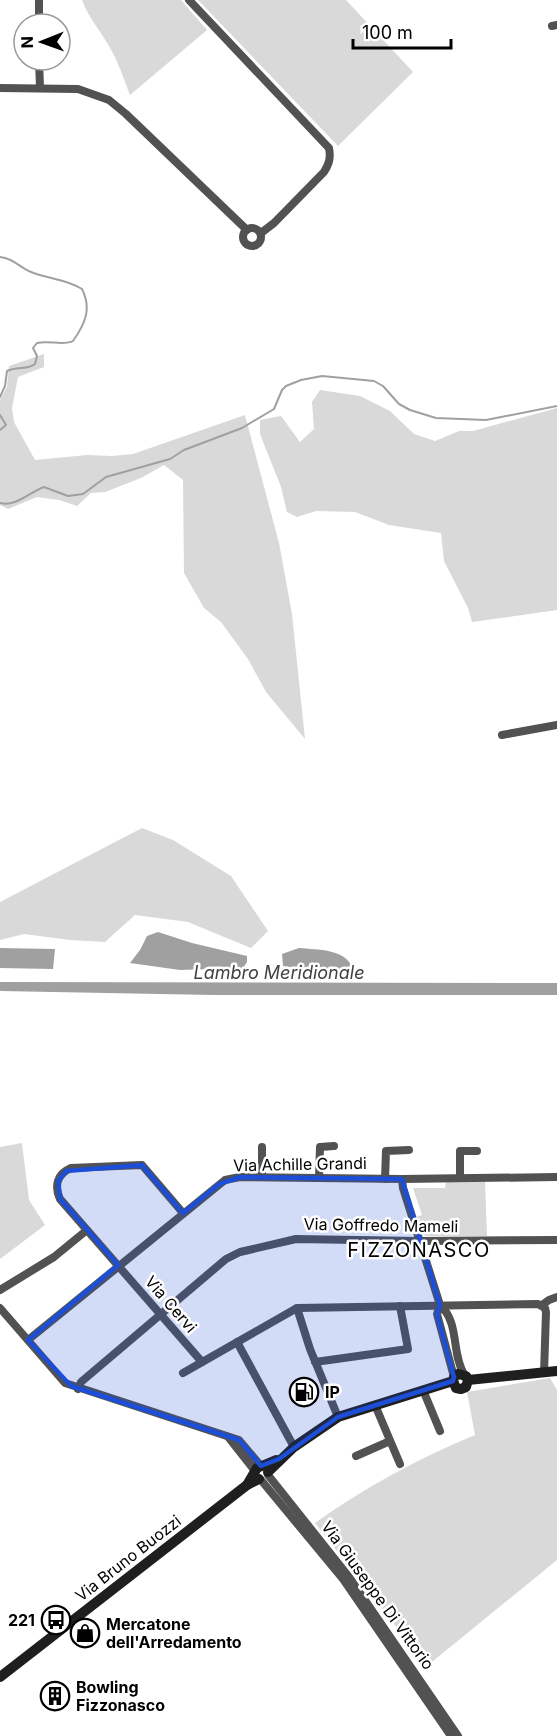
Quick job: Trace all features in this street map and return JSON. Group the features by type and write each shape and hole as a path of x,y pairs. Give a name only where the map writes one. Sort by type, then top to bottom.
{"main road":[{"name":"Via Bruno Buozzi","path":"0,1677 294,1447 338,1417 460,1378 557,1371"}],"street":[{"path":"189,0 325,141 331,155 324,172 274,223 261,233 260,242 252,246 247,244 244,240 246,230"},
{"path":"39,72 39,88"},
{"path":"0,87 78,89 109,100 246,230"},
{"path":"246,230 254,228 261,233"},
{"path":"502,735 557,725"},
{"path":"319,1178 320,1147 334,1146"},
{"path":"262,1147 262,1177"},
{"path":"385,1179 386,1151 409,1150"},
{"path":"460,1178 460,1151 477,1151"},
{"name":"Via Cervi","path":"183,1213 142,1165 71,1168 61,1174 58,1181 60,1199 202,1362"},
{"name":"Via Achille Grandi","path":"28,1340 225,1180 240,1177 402,1179 557,1177"},
{"path":"402,1179 440,1305 448,1312 456,1343 460,1378"},
{"path":"0,1290 54,1257 87,1230"},
{"name":"Via Goffredo Mameli","path":"78,1389 81,1383 160,1314 226,1259 240,1252 296,1239 557,1240"},
{"path":"183,1373 297,1308 542,1305 557,1297"},
{"path":"542,1305 546,1312 544,1373"},
{"path":"315,1362 408,1349 400,1306"},
{"name":"Via Giuseppe Di Vittorio","path":"0,1308 65,1383 239,1440 244,1444 261,1473 349,1577 451,1736"},
{"path":"297,1308 315,1362 338,1417"},
{"path":"237,1342 294,1447"},
{"path":"423,1390 440,1431"},
{"path":"375,1405 400,1464"},
{"path":"356,1456 390,1441"},
{"name":"Via Giuseppe Di Vittorio","path":"416,1680 458,1736"}],"highlighted area":[{"path":"142,1165 183,1213 219,1184 240,1177 402,1179 440,1305 437,1314 454,1377 453,1381 338,1417 279,1459 261,1466 239,1440 71,1386 28,1340 118,1265 60,1199 58,1181 66,1171"}],"shaded area":[{"path":"82,0 181,0 207,30 130,95 106,40"},
{"path":"198,0 346,0 413,72 338,146"},
{"path":"44,354 44,367 18,377 12,408 14,422 35,460 87,455 133,454 245,415 279,543 292,614 305,739 266,692 248,659 221,622 204,608 184,573 183,480 164,465 141,478 105,492 91,493 77,506 59,500 37,497 8,509 0,505 0,400 7,387 9,366"},
{"path":"320,390 360,396 390,411 414,434 435,441 459,431 473,431 557,408 557,610 472,622 468,608 444,561 441,533 389,525 355,512 316,511 297,517 287,512 281,487 260,434 260,420 281,416 300,442 314,429 312,402"},
{"path":"142,828 173,840 231,876 268,931 251,948 188,922 135,915 105,942 24,934 0,940 0,902"},
{"path":"158,932 247,956 247,962 243,968 180,970 130,963 147,936"},
{"path":"0,948 55,949 53,969 0,968"},
{"path":"299,948 338,954 349,962 353,969 303,969 283,966 282,954"},
{"path":"0,982 557,983 557,995 213,995 0,991"},
{"path":"22,1143 29,1200 45,1225 0,1259 0,1147"},
{"path":"446,1182 485,1182 487,1236 425,1236 422,1234 416,1217 422,1215 413,1188 445,1188"},
{"path":"550,1378 557,1390 557,1560 427,1666 315,1523 392,1475 475,1435 467,1392"}],"waterway":[{"path":"0,257 9,259 31,272 70,283 82,289 87,310 81,329 73,341 37,343 33,348 37,356 35,364 7,371 5,386 0,397"},
{"path":"0,503 12,503 44,487 68,496 83,494 106,477 170,459 184,450 242,428 274,409 286,386 322,376 374,381 383,386 399,404 436,418 486,420 557,406"},
{"path":"0,415 6,425 0,430"}],"place":[{"name":"IP","path":"304,1392"},
{"name":"221","path":"56,1620"},
{"name":"Mercatone dell'Arredamento","path":"85,1633"},
{"name":"Bowling Fizzonasco","path":"55,1696"}],"district":[{"name":"FIZZONASCO","path":"419,1250"}],"water label":[{"name":"Lambro Meridionale","path":"279,973"}]}
